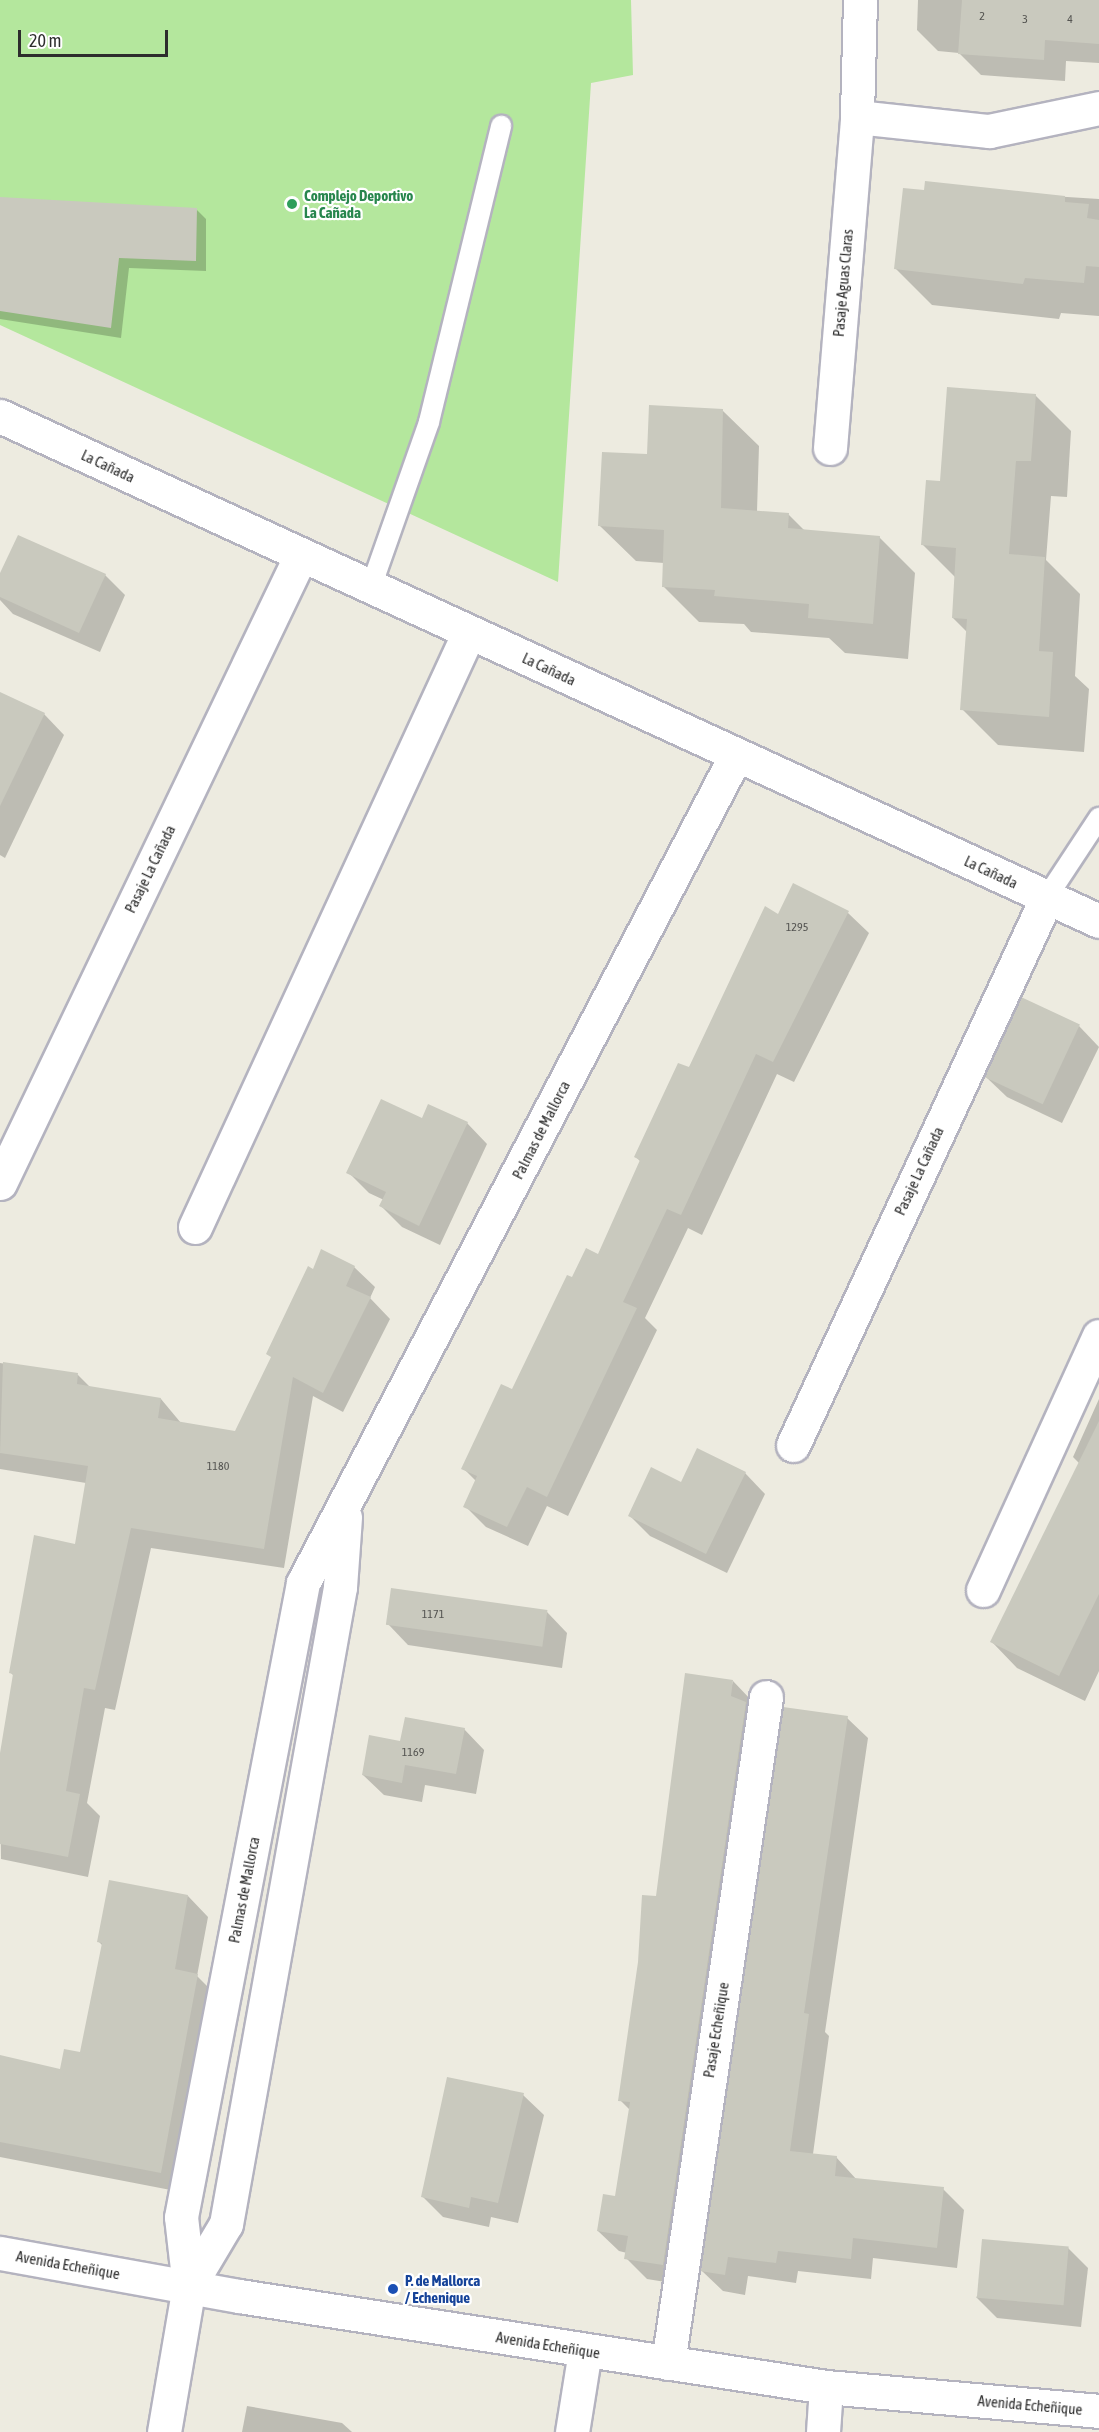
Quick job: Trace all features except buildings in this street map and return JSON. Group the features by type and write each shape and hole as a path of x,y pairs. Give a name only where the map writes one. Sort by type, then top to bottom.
{"street":[{"name":"Pasaje Aguas Claras","path":"830,448 856,117 860,0"},
{"path":"856,117 989,131 1099,108"},
{"name":"La Cañada","path":"0,416 1099,921"},
{"name":"Pasaje La Cañada","path":"0,1183 301,555"},
{"path":"195,1227 469,632"},
{"name":"Palmas de Mallorca","path":"164,2432 189,2286 181,2217 303,1583 346,1505 736,755"},
{"name":"Pasaje La Cañada","path":"794,1445 1047,897"},
{"path":"983,1590 1099,1336"},
{"name":"Palmas de Mallorca","path":"189,2286 226,2224 340,1587 346,1505"},
{"name":"Pasaje Echeñique","path":"668,2363 766,1697"},
{"name":"Avenida Echeñique","path":"0,2253 585,2351 826,2387 1099,2411"},
{"path":"572,2432 585,2351"},
{"path":"823,2432 826,2387"}],"lane":[{"path":"371,587 429,422 501,126"},
{"path":"1047,897 1099,818"}],"green space":[{"name":"Complejo Deportivo La Cañada","path":"0,0 631,0 633,75 591,83 558,582 0,325"}],"place":[{"name":"Complejo Deportivo La Cañada","path":"292,204"},
{"name":"P. de Mallorca / Echenique","path":"393,2289"}]}
